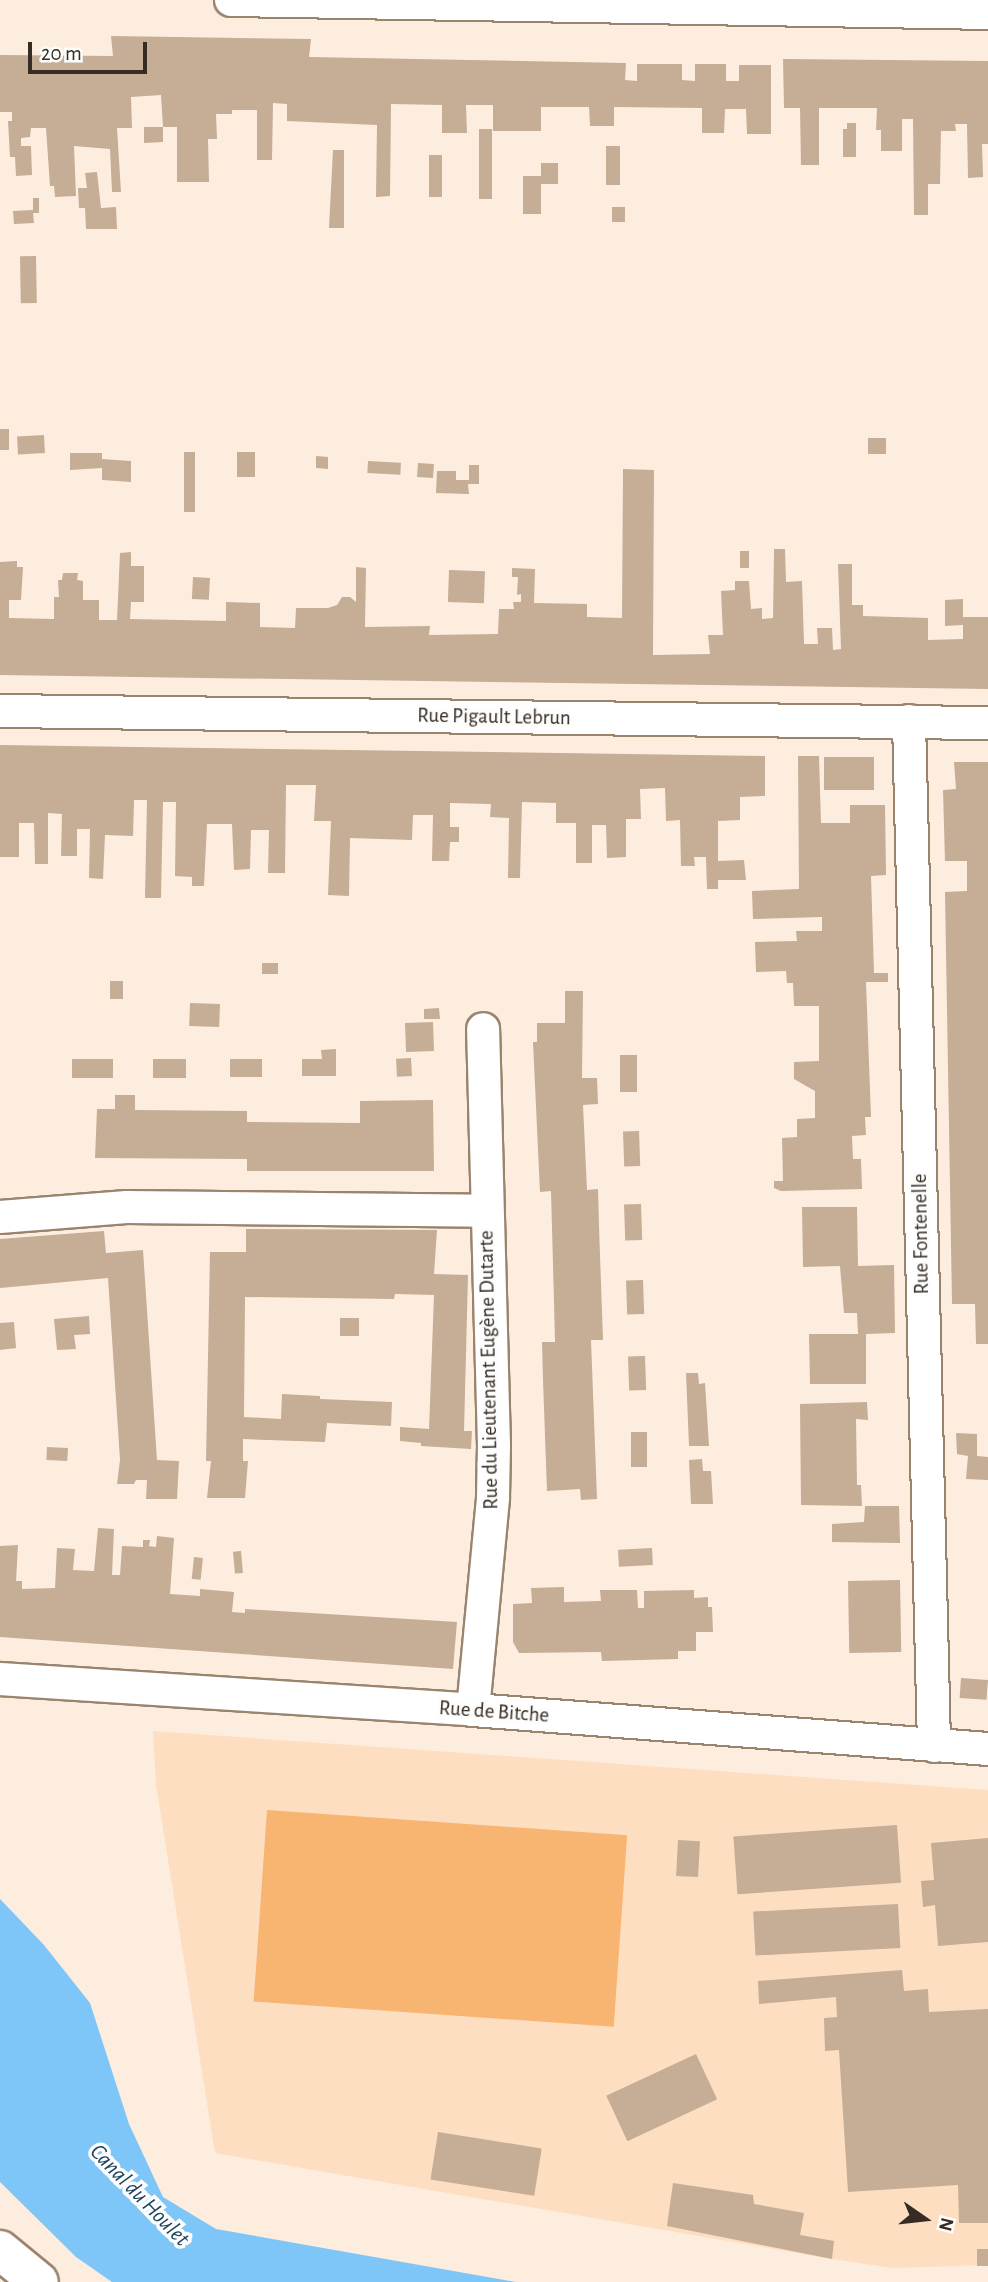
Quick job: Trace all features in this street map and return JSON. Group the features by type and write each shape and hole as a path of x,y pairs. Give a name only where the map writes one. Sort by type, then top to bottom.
{"street":[{"path":"231,0 988,13"},
{"name":"Rue Pigault Lebrun","path":"0,711 988,723"},
{"name":"Rue Fontenelle","path":"909,721 934,1746"},
{"name":"Rue du Lieutenant Eugène Dutarte","path":"472,1710 493,1497 482,1030"},
{"path":"0,1217 127,1207 486,1211"},
{"name":"Rue de Bitche","path":"0,1679 472,1710 988,1749"},
{"path":"0,2250 39,2282"}],"shaded area":[{"path":"153,1731 988,1790 988,2265 893,2268 215,2153 156,1785"},
{"path":"267,1810 627,1835 614,2027 254,2002"}],"water":[{"name":"Canal du Houlet","path":"0,1899 44,1945 90,2003 129,2124 163,2197 216,2229 516,2282 112,2282 76,2257 0,2182"}],"building":[{"path":"111,36 311,39 309,57 626,63 625,80 637,81 637,64 682,64 682,80 695,81 695,64 726,64 726,81 739,81 739,65 771,65 771,134 747,134 746,109 725,109 724,133 702,133 702,108 614,107 614,126 590,126 589,107 541,107 541,131 493,131 493,105 466,105 467,133 442,133 442,105 391,104 390,196 376,197 377,125 287,121 287,104 273,103 272,160 257,160 257,110 232,110 232,114 216,114 217,139 208,139 209,182 177,182 177,127 163,127 161,95 131,97 132,128 117,128 121,192 112,192 110,149 74,146 76,196 55,197 54,186 50,186 46,128 31,128 30,137 21,138 21,146 31,146 32,175 16,176 15,157 10,157 8,121 12,121 12,112 0,112 0,55 113,56"},
{"path":"783,59 988,61 988,144 982,144 983,177 968,178 967,124 955,124 956,131 941,131 940,184 928,184 928,215 914,215 913,119 902,119 902,151 881,151 881,130 876,130 877,108 819,108 819,165 801,165 800,108 784,108"},
{"path":"847,123 856,123 856,157 843,157 843,129 847,129"},
{"path":"144,127 163,127 163,142 144,143"},
{"path":"479,129 492,129 492,199 479,199"},
{"path":"606,146 620,146 620,185 606,185"},
{"path":"333,150 344,150 344,228 329,228"},
{"path":"429,155 442,155 442,197 429,197"},
{"path":"541,163 558,163 558,184 541,184 541,214 523,214 523,176 541,176"},
{"path":"97,172 101,208 116,207 117,229 86,229 85,208 79,208 78,188 87,188 85,173"},
{"path":"33,198 39,198 39,213 33,213 34,223 14,224 13,211 33,210"},
{"path":"612,207 625,207 625,222 612,222"},
{"path":"20,256 36,256 37,303 21,303"},
{"path":"0,429 9,429 9,450 0,450"},
{"path":"44,435 45,453 18,454 17,436"},
{"path":"868,438 886,438 886,454 868,454"},
{"path":"184,452 195,452 195,512 184,512"},
{"path":"237,452 255,452 255,477 237,477"},
{"path":"70,453 102,453 102,459 131,461 131,482 102,480 102,468 70,470"},
{"path":"316,456 328,457 328,469 316,468"},
{"path":"368,461 401,463 400,475 367,473"},
{"path":"418,463 434,464 433,478 417,477"},
{"path":"469,465 479,465 479,484 468,484 469,494 436,493 437,471 456,471 456,480 469,480"},
{"path":"623,469 654,470 653,655 710,654 708,635 723,635 721,591 735,590 735,581 749,581 751,609 762,608 762,619 773,618 774,549 785,549 786,582 802,581 804,644 818,644 817,628 832,628 833,650 841,649 838,564 852,564 852,605 863,605 863,616 928,618 928,640 963,639 963,625 945,626 945,600 963,599 963,617 988,617 988,689 0,675 0,562 17,561 17,567 23,567 21,600 9,600 9,618 54,619 54,597 59,597 58,580 62,580 63,573 78,573 77,580 83,581 83,600 99,600 99,620 117,620 120,553 131,552 131,566 144,566 144,602 131,602 130,619 226,621 226,602 260,603 260,627 295,628 296,608 328,608 337,605 342,597 350,597 356,602 356,567 366,568 365,627 430,626 429,635 498,634 499,609 514,609 513,602 521,602 521,594 517,595 518,577 512,577 512,568 535,569 534,603 587,604 587,617 622,618"},
{"path":"740,551 749,551 749,568 740,568"},
{"path":"449,570 485,571 484,603 448,602"},
{"path":"193,577 210,578 209,600 192,599"},
{"path":"0,745 765,756 765,796 740,797 740,820 718,821 718,861 744,860 746,880 718,880 718,889 707,889 706,857 694,857 695,866 681,866 680,820 666,821 665,788 640,789 641,819 626,819 626,857 607,858 606,825 592,825 592,863 576,863 576,823 556,823 556,803 522,802 520,878 508,878 509,818 490,817 491,804 450,803 450,827 459,827 459,842 450,842 449,861 432,861 433,815 413,815 412,840 350,838 349,896 328,895 331,821 314,821 316,785 286,785 285,873 268,873 269,830 251,830 250,869 234,870 232,824 207,824 204,886 192,886 192,877 175,876 176,802 163,802 161,898 145,898 147,800 134,800 133,836 105,835 103,879 89,878 90,829 77,829 77,856 61,856 62,814 48,813 48,864 35,864 34,823 19,823 19,857 0,857"},
{"path":"798,756 819,756 821,823 850,823 850,805 885,805 886,875 871,876 874,973 888,973 888,982 866,982 871,1117 865,1117 866,1135 852,1136 853,1159 861,1159 862,1189 781,1191 774,1188 774,1181 783,1181 782,1138 797,1137 797,1119 815,1118 815,1091 794,1079 794,1062 819,1061 819,1006 794,1006 793,983 787,983 786,971 756,972 755,942 797,941 796,931 822,931 822,917 753,919 752,891 799,889"},
{"path":"824,757 874,757 874,790 824,790"},
{"path":"954,762 988,762 988,1344 976,1344 975,1304 952,1304 945,892 967,891 967,861 945,861 943,790 956,789"},
{"path":"262,963 278,963 278,974 262,974"},
{"path":"110,981 123,981 123,999 110,999"},
{"path":"565,991 583,991 582,1078 597,1078 598,1104 583,1105 587,1190 598,1189 603,1340 591,1340 597,1499 581,1500 580,1489 547,1491 543,1380 542,1342 555,1342 551,1191 540,1192 533,1042 537,1042 537,1023 565,1023"},
{"path":"190,1003 220,1004 219,1027 189,1026"},
{"path":"439,1008 440,1019 424,1019 424,1009"},
{"path":"433,1022 434,1051 406,1052 405,1023"},
{"path":"336,1049 336,1076 302,1076 302,1059 322,1059 321,1050"},
{"path":"620,1055 637,1055 637,1092 620,1092"},
{"path":"411,1058 412,1076 397,1077 396,1059"},
{"path":"72,1059 113,1059 113,1078 72,1078"},
{"path":"153,1059 186,1059 186,1078 153,1078"},
{"path":"230,1059 262,1059 262,1077 230,1077"},
{"path":"115,1095 135,1095 135,1110 247,1111 247,1122 360,1123 360,1101 433,1100 434,1171 247,1171 247,1159 95,1158 97,1109 115,1109"},
{"path":"639,1131 640,1166 624,1167 623,1132"},
{"path":"641,1204 642,1240 625,1241 624,1205"},
{"path":"802,1207 857,1207 858,1266 894,1265 895,1333 866,1334 866,1384 810,1384 809,1334 858,1334 857,1313 844,1313 840,1266 803,1267"},
{"path":"246,1229 437,1230 434,1274 468,1275 464,1431 472,1431 471,1449 421,1446 421,1443 400,1441 400,1427 429,1429 434,1295 395,1294 394,1299 245,1297 244,1417 281,1419 282,1394 320,1396 320,1399 392,1402 391,1426 327,1423 325,1442 243,1439 243,1461 248,1461 245,1498 207,1498 211,1461 206,1461 210,1252 246,1252"},
{"path":"104,1231 106,1253 143,1250 157,1460 179,1461 177,1499 146,1499 147,1480 136,1480 134,1484 117,1484 120,1460 108,1278 0,1288 0,1239"},
{"path":"643,1280 644,1314 627,1315 626,1281"},
{"path":"89,1316 90,1334 74,1335 76,1349 57,1350 54,1319"},
{"path":"340,1318 359,1318 359,1336 340,1336"},
{"path":"14,1322 16,1348 0,1350 0,1323"},
{"path":"645,1356 646,1390 629,1391 628,1357"},
{"path":"686,1373 698,1373 699,1384 705,1383 709,1446 689,1446"},
{"path":"867,1402 868,1420 856,1419 857,1485 861,1485 862,1506 801,1505 800,1404"},
{"path":"631,1432 647,1432 647,1467 631,1467"},
{"path":"956,1433 977,1434 977,1456 988,1457 988,1480 966,1479 968,1456 957,1454"},
{"path":"47,1447 68,1448 67,1461 46,1460"},
{"path":"702,1459 703,1471 711,1471 713,1504 691,1504 689,1460"},
{"path":"865,1506 899,1506 900,1543 832,1542 832,1524 864,1522"},
{"path":"98,1528 114,1529 112,1575 120,1575 122,1546 143,1547 143,1540 150,1540 149,1546 156,1547 157,1536 174,1538 170,1594 200,1596 200,1589 234,1592 232,1612 245,1613 245,1609 457,1622 453,1669 0,1637 0,1546 18,1545 16,1581 22,1581 22,1589 55,1588 57,1548 75,1549 73,1570 94,1571"},
{"path":"652,1548 653,1565 619,1567 618,1550"},
{"path":"241,1551 243,1573 235,1574 233,1552"},
{"path":"194,1557 203,1558 201,1580 192,1579"},
{"path":"900,1580 901,1652 849,1653 848,1581"},
{"path":"564,1587 564,1602 601,1601 600,1590 637,1590 638,1608 644,1608 644,1591 694,1590 694,1598 708,1597 708,1607 712,1607 713,1632 696,1632 696,1651 678,1651 678,1659 602,1661 601,1652 519,1653 513,1642 513,1604 532,1603 531,1588"},
{"path":"961,1678 988,1680 987,1700 960,1698"},
{"path":"897,1825 901,1883 737,1894 733,1836"},
{"path":"988,1838 988,1942 938,1946 935,1905 923,1907 921,1881 934,1880 931,1843"},
{"path":"678,1840 700,1841 698,1877 676,1876"},
{"path":"898,1904 900,1948 756,1956 753,1912"},
{"path":"902,1970 904,1991 928,1989 929,2012 988,2009 988,2223 959,2223 958,2185 848,2192 839,2050 825,2051 824,2018 837,2017 836,1997 759,2004 758,1981"},
{"path":"696,2054 717,2099 627,2141 606,2096"},
{"path":"438,2132 542,2148 534,2196 430,2179"},
{"path":"673,2183 753,2195 754,2204 804,2213 800,2235 834,2241 832,2259 667,2226"},
{"path":"977,2249 988,2249 988,2266 977,2266"}]}
